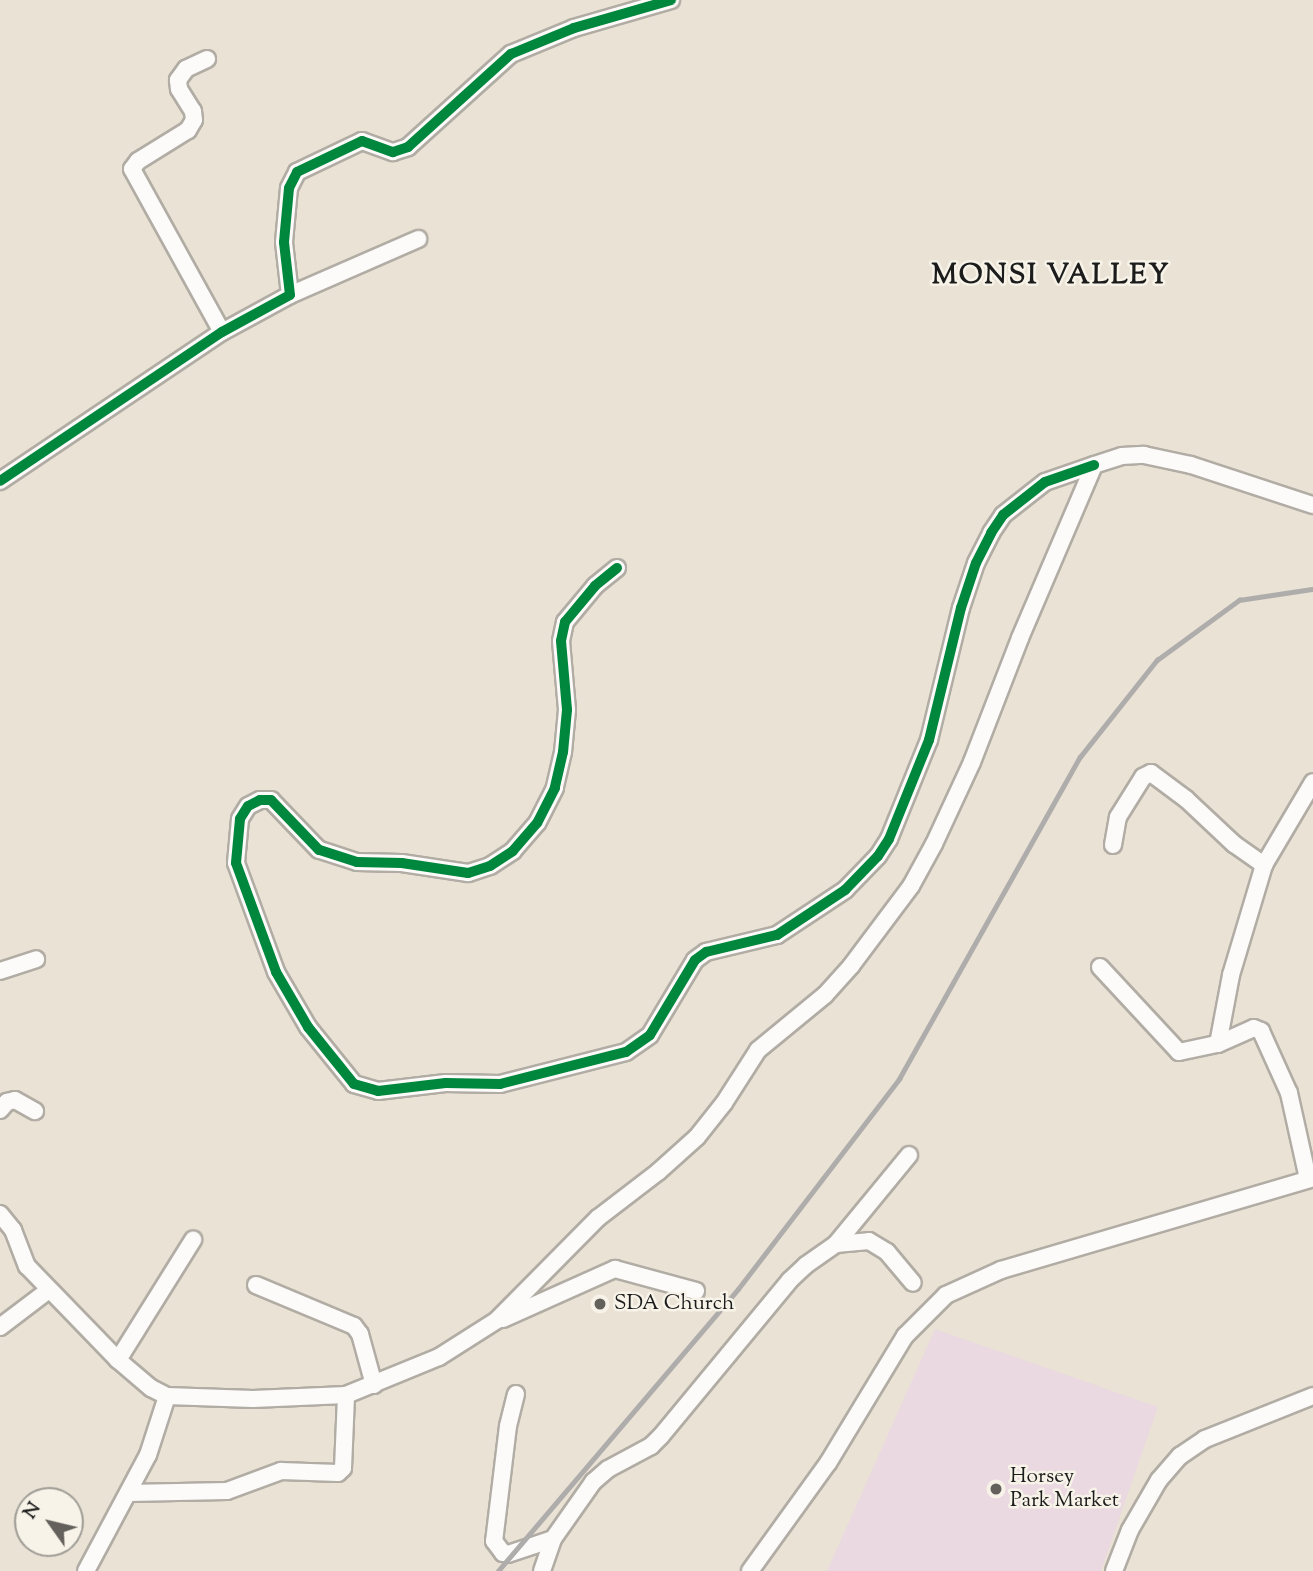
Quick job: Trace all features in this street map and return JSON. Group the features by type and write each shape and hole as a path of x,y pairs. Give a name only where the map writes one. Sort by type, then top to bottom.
{"street":[{"path":"290,295 284,242 289,188 297,172 362,141 393,152 408,147 510,54 574,28 671,0"},
{"path":"207,59 186,69 178,80 179,89 193,111 194,120 188,130 138,161 132,169 222,332"},
{"path":"0,481 222,332 290,295 418,239"},
{"path":"617,568 595,586 565,622 561,640 567,710 555,788 537,823 513,851 490,866 468,873 402,863 357,862 319,850 271,800 260,800 248,806 240,820 236,863 276,972 308,1027 354,1084 378,1091 446,1083 500,1084 540,1071 614,1057 637,1046 650,1035 695,960 706,952 777,935 845,890 878,856 894,827 929,740 961,608 976,563 1003,515 1045,482 1122,456 1144,455 1191,465 1313,505"},
{"path":"497,1320 598,1218 658,1172 696,1137 724,1103 758,1050 825,995 851,966 911,886 972,762 1020,638 1094,465"},
{"path":"1113,845 1118,817 1143,777 1151,773 1186,799 1234,844 1264,865"},
{"path":"1218,1044 1234,964 1264,865 1313,782"},
{"path":"0,971 36,960"},
{"path":"750,1571 828,1463 905,1336 946,1295 1001,1270 1310,1179 1289,1093 1261,1031 1254,1028 1218,1044 1179,1052 1100,967"},
{"path":"0,1110 6,1102 15,1100 35,1111"},
{"path":"542,1571 553,1539 593,1482 608,1469 651,1446 691,1403 790,1280 836,1244 909,1155"},
{"path":"0,1214 13,1230 27,1266 49,1290 118,1360 151,1388 167,1396 253,1399 346,1395 439,1357 497,1320 615,1269 696,1291"},
{"path":"118,1360 193,1240"},
{"path":"836,1244 859,1240 877,1243 914,1283"},
{"path":"256,1285 354,1326 360,1334 374,1385"},
{"path":"0,1327 49,1290"},
{"path":"516,1394 508,1426 494,1541 503,1553 508,1554 553,1539"},
{"path":"128,1493 227,1491 281,1471 338,1473 343,1468 346,1395"},
{"path":"86,1571 153,1444 167,1396"},
{"path":"1114,1571 1130,1530 1159,1479 1180,1456 1205,1439 1313,1396"}],"shaded area":[{"name":"Horsey Park Market","path":"935,1329 1158,1407 1101,1571 827,1571"}],"railway":[{"path":"498,1571 738,1289 899,1079 1080,757 1157,660 1239,600 1313,589"}],"cycle path":[{"path":"0,481 222,332 290,295 284,242 289,188 297,172 362,141 393,152 408,147 511,54 574,28 671,0"},
{"path":"617,568 595,586 565,622 561,641 567,710 563,752 555,788 537,823 513,851 490,866 468,873 402,863 357,862 319,850 271,800 260,800 248,806 240,819 236,863 276,972 308,1027 354,1084 378,1091 446,1083 500,1084 626,1052 650,1035 695,960 706,952 777,935 845,890 878,856 889,839 929,740 961,608 976,563 991,533 1003,515 1045,482 1094,465"}],"place":[{"name":"SDA Church","path":"600,1304"},
{"name":"Horsey Park Market","path":"996,1489"}],"district":[{"name":"MONSI VALLEY","path":"1051,276"}]}
